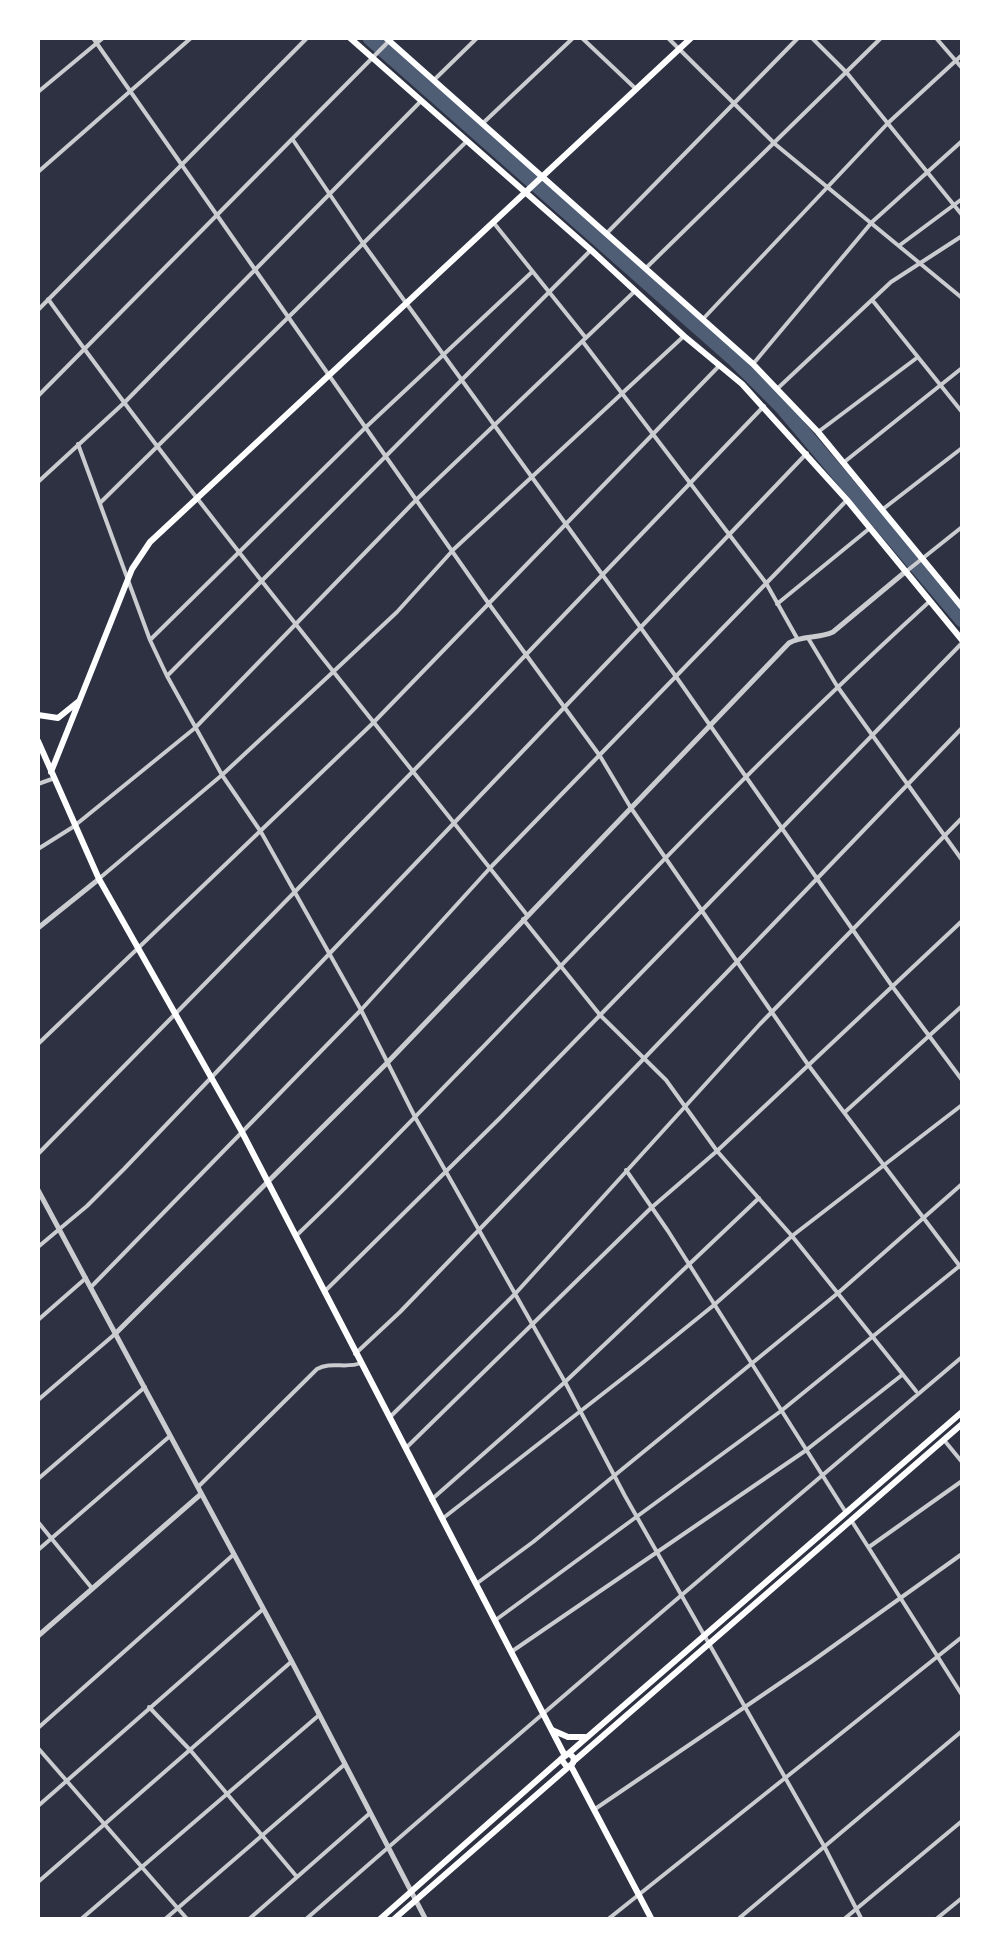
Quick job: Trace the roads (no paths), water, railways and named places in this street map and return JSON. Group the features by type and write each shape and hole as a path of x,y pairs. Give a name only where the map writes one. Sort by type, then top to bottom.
{"main road":[{"path":"350,38 528,190 764,406 962,641"},
{"path":"51,776 132,569 150,542 691,38"},
{"path":"389,40 753,364 818,432 962,606"},
{"path":"38,715 64,716 84,697"},
{"path":"38,741 99,879 242,1132 652,1920"},
{"path":"392,1920 564,1756 808,1553 962,1412"},
{"path":"849,1516 962,1424"},
{"path":"379,1920 571,1764 706,1640"},
{"path":"552,1730 568,1737 586,1737"}],"street":[{"path":"38,92 95,40 103,38"},
{"path":"38,172 191,38"},
{"path":"38,310 307,38"},
{"path":"434,80 477,38"},
{"path":"482,124 573,38"},
{"path":"582,38 636,89"},
{"path":"668,38 774,144 962,298"},
{"path":"606,234 798,38"},
{"path":"812,38 847,74 962,215"},
{"path":"644,270 881,38"},
{"path":"936,38 962,68"},
{"path":"95,40 489,604 600,756 631,808 809,1066 962,1267 781,1410 496,1620"},
{"path":"38,396 389,40"},
{"path":"702,320 888,123 962,54"},
{"path":"38,482 125,402 422,100"},
{"path":"293,140 962,1080"},
{"path":"100,503 466,141"},
{"path":"753,364 872,222 962,141"},
{"path":"900,245 962,199"},
{"path":"493,222 550,291 622,395 766,583 798,638"},
{"path":"778,389 920,261 962,236"},
{"path":"167,676 591,250"},
{"path":"150,640 366,427 532,272"},
{"path":"38,850 74,827 195,728 416,500 634,291"},
{"path":"48,299 197,499 490,868 600,1015 646,1058 717,1151 792,1236 918,1392"},
{"path":"873,301 962,412"},
{"path":"38,928 222,775 397,612 454,550 684,336"},
{"path":"818,432 918,357"},
{"path":"38,1044 372,724 719,366"},
{"path":"843,463 962,368"},
{"path":"38,1154 764,406"},
{"path":"78,444 167,676 361,1010 415,1117 862,1920"},
{"path":"882,510 962,448"},
{"path":"38,1247 87,1206 807,453"},
{"path":"91,1287 847,500"},
{"path":"38,1400 115,1334 386,1064 789,643 833,632 962,527"},
{"path":"778,604 870,528"},
{"path":"294,1238 666,857 837,686 930,601"},
{"path":"808,638 837,686 962,860"},
{"path":"323,1293 600,1015 962,641"},
{"path":"356,1354 962,728"},
{"path":"38,784 51,776"},
{"path":"389,1418 515,1294 773,1012 962,818"},
{"path":"404,1449 651,1208 962,922"},
{"path":"845,1112 962,1006"},
{"path":"442,1519 714,1305 792,1236 962,1105"},
{"path":"626,1170 962,1695"},
{"path":"476,1584 838,1293 962,1184"},
{"path":"38,1190 426,1920"},
{"path":"432,1500 565,1382 759,1198"},
{"path":"38,1320 86,1278"},
{"path":"305,1920 962,1357"},
{"path":"38,1636 199,1491 317,1368 360,1363"},
{"path":"512,1652 806,1451 902,1375"},
{"path":"38,1479 144,1387"},
{"path":"38,1550 170,1436"},
{"path":"944,1440 962,1462"},
{"path":"869,1547 962,1481"},
{"path":"38,1522 92,1587"},
{"path":"594,1809 812,1662 962,1554"},
{"path":"38,1728 233,1555"},
{"path":"38,1806 262,1610"},
{"path":"607,1920 962,1637"},
{"path":"38,1882 292,1662"},
{"path":"149,1708 191,1751 297,1877"},
{"path":"80,1920 318,1716"},
{"path":"736,1920 962,1731"},
{"path":"38,1748 188,1920"},
{"path":"164,1920 345,1764"},
{"path":"248,1920 369,1814"},
{"path":"843,1920 962,1820"},
{"path":"935,1920 962,1898"}],"waterway":[{"path":"370,38 733,358 781,406 962,620"}]}
